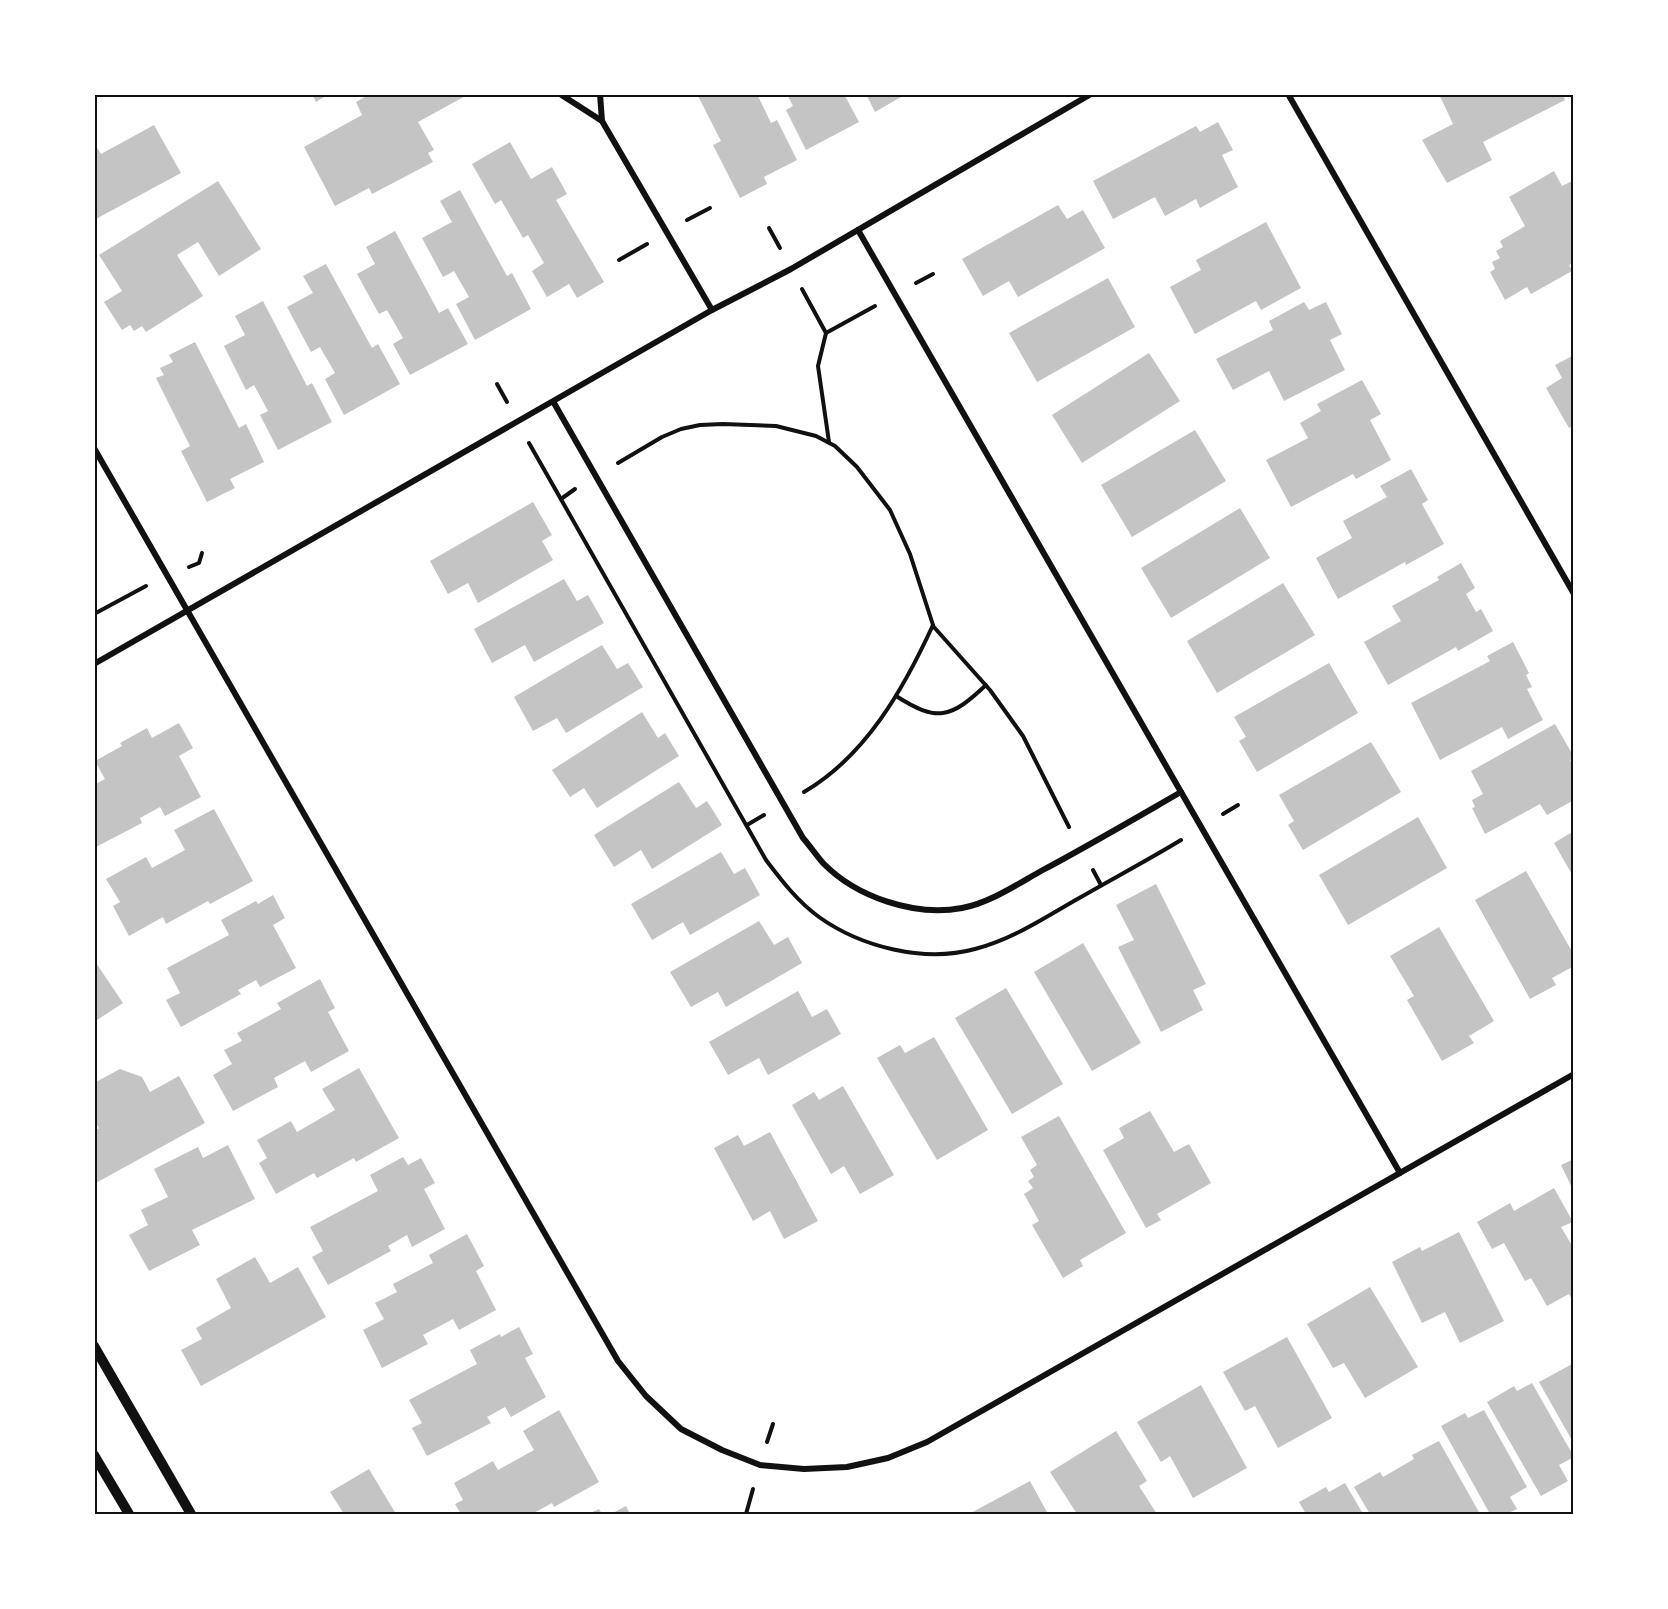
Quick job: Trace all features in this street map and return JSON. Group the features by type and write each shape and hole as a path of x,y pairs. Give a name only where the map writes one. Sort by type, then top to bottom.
{"street":[{"path":"560,94 602,121"},
{"path":"600,94 602,121 712,310"},
{"path":"94,664 554,403 712,310 791,269 1091,94"},
{"path":"1288,94 1574,594"},
{"path":"858,230 1400,1173"},
{"path":"554,403 803,838 823,863 847,883 876,898 906,906 936,910 963,908 993,897 1180,792"},
{"path":"94,448 618,1361 646,1396 681,1429 722,1450 760,1465 804,1469 848,1467 888,1458 927,1442 1574,1074"},
{"path":"94,1346 191,1515"},
{"path":"94,1455 129,1515"}],"path":[{"path":"769,228 825,333 818,366 829,443"},
{"path":"497,384 766,860 797,898 819,917 837,928 859,939 886,948 935,954 973,950 1011,936 1238,805"},
{"path":"561,498 662,437 681,429 700,425 776,426 816,436 835,446 857,467 890,510 910,554 933,625 986,685 1023,736 1101,885"},
{"path":"94,614 138,590"},
{"path":"747,825 827,776 845,761 871,731 896,696 916,662 933,625"},
{"path":"896,696 918,710 932,714 944,713 970,700 986,685"}],"building":[{"path":"312,94 329,94 316,102"},
{"path":"370,94 469,94 418,122 434,150 428,153 433,162 372,194 369,188 335,206 304,147 362,115 356,102"},
{"path":"697,94 757,94 771,123 777,120 797,160 764,177 767,184 740,198 713,145 721,141"},
{"path":"787,94 844,94 859,122 806,150 786,110 793,106"},
{"path":"866,94 906,94 875,112"},
{"path":"1439,94 1563,94 1565,100 1483,142 1492,160 1447,183 1422,140 1453,124"},
{"path":"1218,122 1233,150 1222,155 1238,187 1200,208 1196,199 1165,216 1155,197 1113,219 1093,181 1196,126 1200,132"},
{"path":"154,125 181,173 94,220 94,143 101,154"},
{"path":"510,142 531,179 552,167 567,194 556,200 604,282 577,298 569,284 547,297 532,271 544,263 528,235 523,238 501,200 495,204 472,164"},
{"path":"1554,171 1562,186 1574,180 1574,262 1569,265 1572,271 1531,294 1527,287 1505,300 1490,272 1495,269 1492,262 1500,258 1496,251 1503,247 1500,241 1525,226 1509,197"},
{"path":"218,181 261,249 219,276 198,242 177,255 203,296 146,332 142,326 134,331 130,325 122,330 104,302 122,291 99,255"},
{"path":"460,190 507,276 512,273 531,309 475,340 456,304 469,297 454,271 443,277 422,238 452,222 440,201"},
{"path":"1058,205 1067,219 1083,210 1105,248 1018,297 1009,281 983,296 962,259"},
{"path":"1266,222 1301,288 1261,310 1256,301 1195,334 1170,287 1201,270 1196,260"},
{"path":"395,231 439,313 448,308 468,344 410,375 393,344 403,338 387,310 379,314 357,274 375,264 366,247"},
{"path":"326,264 372,348 378,344 400,384 344,415 325,379 335,373 320,347 311,352 287,307 313,293 303,276"},
{"path":"1108,278 1135,327 1037,382 1009,333"},
{"path":"263,301 307,386 312,383 332,422 278,450 260,415 268,411 254,385 246,390 224,346 245,335 235,316"},
{"path":"1304,302 1309,310 1326,302 1342,334 1330,340 1345,370 1284,401 1269,371 1233,390 1216,359 1273,330 1269,321"},
{"path":"195,342 239,428 246,424 264,462 230,479 235,488 207,502 181,451 190,446 156,378 164,375 160,368 173,362 169,355"},
{"path":"1149,353 1180,401 1082,463 1052,415"},
{"path":"1574,355 1574,425 1569,428 1546,388 1562,378 1555,365"},
{"path":"1362,380 1381,414 1370,420 1391,460 1356,479 1353,474 1291,507 1266,460 1308,438 1300,423 1321,411 1317,404"},
{"path":"1195,430 1226,481 1132,537 1101,485"},
{"path":"1411,469 1428,500 1422,504 1444,544 1406,565 1405,562 1338,599 1316,558 1352,538 1343,521 1387,497 1380,486"},
{"path":"533,502 552,535 542,541 553,560 478,603 468,583 448,594 430,561"},
{"path":"1240,508 1270,558 1171,618 1141,568"},
{"path":"1461,563 1475,588 1466,594 1476,612 1481,609 1493,631 1458,651 1456,647 1388,685 1364,642 1401,621 1392,606 1439,580 1437,577"},
{"path":"564,579 577,601 588,595 604,623 534,662 525,645 492,663 474,629"},
{"path":"1283,583 1315,635 1217,693 1187,641"},
{"path":"1513,642 1529,673 1526,675 1532,687 1527,689 1543,720 1508,739 1502,727 1440,760 1411,703 1490,661 1487,656"},
{"path":"602,645 617,669 628,663 643,687 566,733 557,718 533,731 514,697"},
{"path":"1329,663 1358,713 1257,772 1239,741 1246,737 1234,717"},
{"path":"642,712 658,738 665,733 679,756 597,808 584,788 570,797 552,770"},
{"path":"179,723 193,748 179,756 201,797 165,816 160,807 140,818 142,823 94,848 94,785 105,779 95,761 122,746 120,743 147,728 152,738"},
{"path":"1555,724 1574,757 1570,760 1574,766 1574,800 1547,815 1540,804 1485,834 1472,808 1475,807 1472,800 1483,794 1471,771"},
{"path":"1371,742 1401,792 1303,850 1288,825 1294,821 1279,795"},
{"path":"679,782 696,808 707,801 722,825 652,869 641,850 614,867 594,835"},
{"path":"214,809 253,881 210,904 208,901 166,924 163,917 129,936 113,906 120,902 106,879 146,857 152,868 185,850 174,830"},
{"path":"1418,817 1447,868 1348,925 1319,875"},
{"path":"1574,831 1574,878 1554,843"},
{"path":"721,852 734,874 745,868 760,895 690,935 683,922 652,940 631,904"},
{"path":"1526,871 1574,955 1574,966 1552,978 1556,985 1530,999 1475,900"},
{"path":"1156,884 1206,984 1193,990 1203,1010 1161,1032 1118,947 1134,940 1116,905"},
{"path":"273,895 285,918 273,925 296,968 260,987 256,980 238,990 241,994 181,1027 166,1000 180,993 167,968 229,935 221,920 256,901 258,904"},
{"path":"759,921 774,945 788,937 802,963 726,1007 718,992 691,1007 670,972"},
{"path":"1439,927 1494,1021 1469,1036 1474,1043 1442,1061 1407,1000 1414,996 1390,956"},
{"path":"1083,943 1141,1043 1092,1071 1034,972"},
{"path":"94,960 123,1003 94,1022"},
{"path":"320,979 335,1008 328,1012 349,1051 311,1072 305,1061 274,1078 278,1087 233,1111 213,1075 232,1064 224,1050 242,1041 237,1033 281,1009 277,1003"},
{"path":"1006,988 1063,1084 1012,1114 955,1018"},
{"path":"798,991 812,1017 827,1009 841,1034 768,1075 759,1058 728,1075 709,1042"},
{"path":"934,1037 988,1130 937,1160 877,1058 900,1045 905,1053"},
{"path":"359,1068 399,1138 356,1162 354,1158 317,1178 314,1173 276,1194 259,1163 267,1158 257,1140 291,1121 297,1132 335,1110 322,1089"},
{"path":"120,1069 142,1077 150,1092 179,1076 205,1123 94,1184 94,1131 99,1128 94,1121 94,1083"},
{"path":"843,1086 894,1175 860,1194 844,1166 831,1174 792,1105 814,1092 819,1100"},
{"path":"1150,1111 1174,1152 1189,1144 1211,1183 1157,1214 1161,1220 1146,1228 1103,1150 1124,1138 1119,1128"},
{"path":"1059,1116 1126,1233 1080,1260 1083,1266 1063,1278 1032,1225 1039,1221 1024,1194 1033,1188 1028,1181 1034,1177 1030,1170 1037,1165 1021,1137"},
{"path":"770,1132 818,1221 784,1239 770,1211 753,1221 714,1148 738,1135 744,1146"},
{"path":"228,1145 255,1199 192,1230 200,1245 149,1271 129,1235 148,1225 141,1210 168,1197 154,1169 198,1147 203,1158"},
{"path":"403,1157 408,1165 421,1158 435,1183 424,1189 445,1229 412,1247 407,1235 388,1246 391,1251 328,1285 312,1257 323,1251 310,1227 378,1191 370,1175"},
{"path":"1574,1159 1574,1192 1561,1165"},
{"path":"1554,1188 1573,1222 1561,1227 1574,1249 1574,1303 1569,1294 1547,1306 1531,1278 1525,1281 1504,1243 1492,1249 1477,1222 1510,1203 1514,1211"},
{"path":"1459,1232 1504,1321 1460,1343 1445,1312 1422,1323 1392,1262 1420,1247 1422,1251"},
{"path":"467,1234 484,1266 476,1271 496,1310 459,1330 453,1319 423,1335 428,1344 382,1368 363,1330 384,1319 375,1303 397,1292 393,1284 433,1263 429,1255"},
{"path":"255,1257 270,1283 298,1267 326,1317 201,1386 181,1350 202,1339 196,1328 231,1308 216,1279"},
{"path":"1370,1287 1418,1367 1365,1398 1344,1363 1333,1368 1307,1324"},
{"path":"519,1327 533,1354 525,1358 546,1397 511,1417 505,1407 487,1417 491,1423 427,1456 412,1428 422,1423 409,1400 477,1364 470,1350"},
{"path":"1287,1337 1332,1418 1278,1448 1255,1406 1245,1411 1223,1372"},
{"path":"1574,1363 1574,1444 1539,1382"},
{"path":"1532,1383 1574,1457 1559,1465 1568,1481 1541,1496 1487,1402 1514,1386 1517,1391"},
{"path":"1201,1385 1247,1468 1193,1498 1170,1456 1161,1462 1137,1422"},
{"path":"559,1410 599,1482 554,1507 552,1503 532,1514 461,1514 455,1504 463,1500 454,1483 493,1461 498,1470 534,1450 523,1431"},
{"path":"1484,1410 1527,1487 1510,1497 1517,1509 1506,1514 1490,1514 1441,1426 1465,1413 1468,1418"},
{"path":"1116,1431 1147,1481 1139,1486 1157,1514 1077,1514 1050,1472"},
{"path":"1439,1441 1480,1514 1370,1514 1354,1487 1380,1472 1383,1477 1414,1459 1412,1455"},
{"path":"369,1469 396,1514 344,1514 330,1492"},
{"path":"1030,1481 1048,1514 969,1514"},
{"path":"1345,1483 1363,1514 1306,1514 1299,1502 1326,1487 1329,1492"},
{"path":"626,1506 630,1514 611,1514"},
{"path":"599,1509 602,1514 588,1514"}]}
